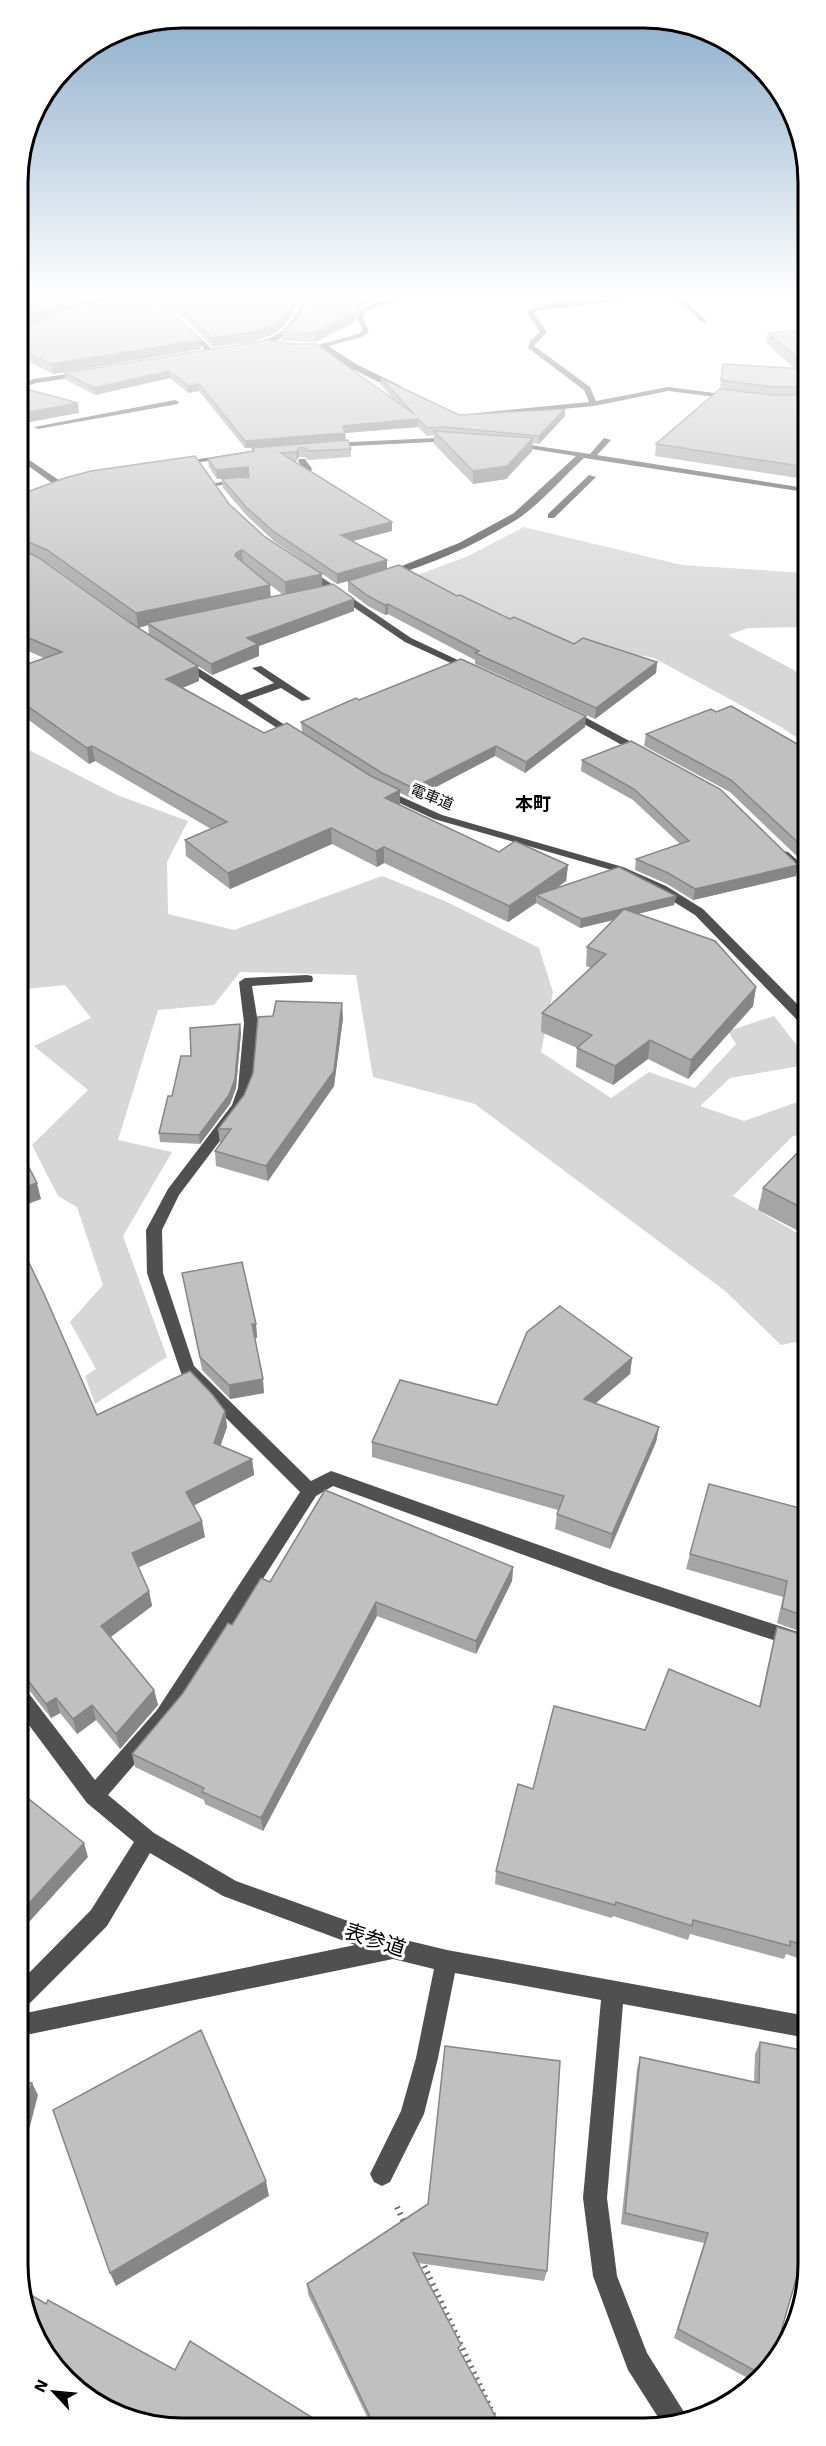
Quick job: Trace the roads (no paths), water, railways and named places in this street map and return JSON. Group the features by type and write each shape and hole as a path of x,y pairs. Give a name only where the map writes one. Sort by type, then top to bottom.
{"street":[{"path":"38,427 119,412"},
{"path":"470,416 510,412"},
{"path":"321,446 447,435 466,440"},
{"path":"376,577 407,568 470,541 517,515 607,440"},
{"path":"504,443 798,489"},
{"path":"169,464 257,452"},
{"path":"196,459 223,496"},
{"path":"29,461 68,486 52,491"},
{"path":"208,476 244,480 246,483"},
{"path":"551,516 566,497 592,477"},
{"path":"541,493 552,495"},
{"path":"298,565 408,640 484,674"},
{"path":"173,657 309,744"},
{"path":"257,668 306,699"},
{"path":"240,699 282,684"},
{"path":"557,707 651,756"},
{"name":"電車道","path":"377,788 438,817 619,869 662,889 699,912 798,1012"},
{"path":"773,843 798,867"},
{"path":"307,979 244,982 251,1023 245,1088 239,1106 173,1193 154,1230 155,1273 187,1369 310,1491"},
{"path":"94,1796 164,1716 310,1491 331,1478 612,1579 797,1640"},
{"name":"表参道","path":"28,1708 94,1796 147,1840 230,1889 393,1948 447,1961 797,2026"},
{"path":"28,1989 99,1918 147,1840"},
{"path":"28,2024 393,1948"},
{"path":"382,2174 412,2114 427,2058 447,1961"},
{"path":"614,1993 595,2198 604,2276 637,2361 672,2415"}],"district":[{"name":"本町","path":"533,804"}]}
